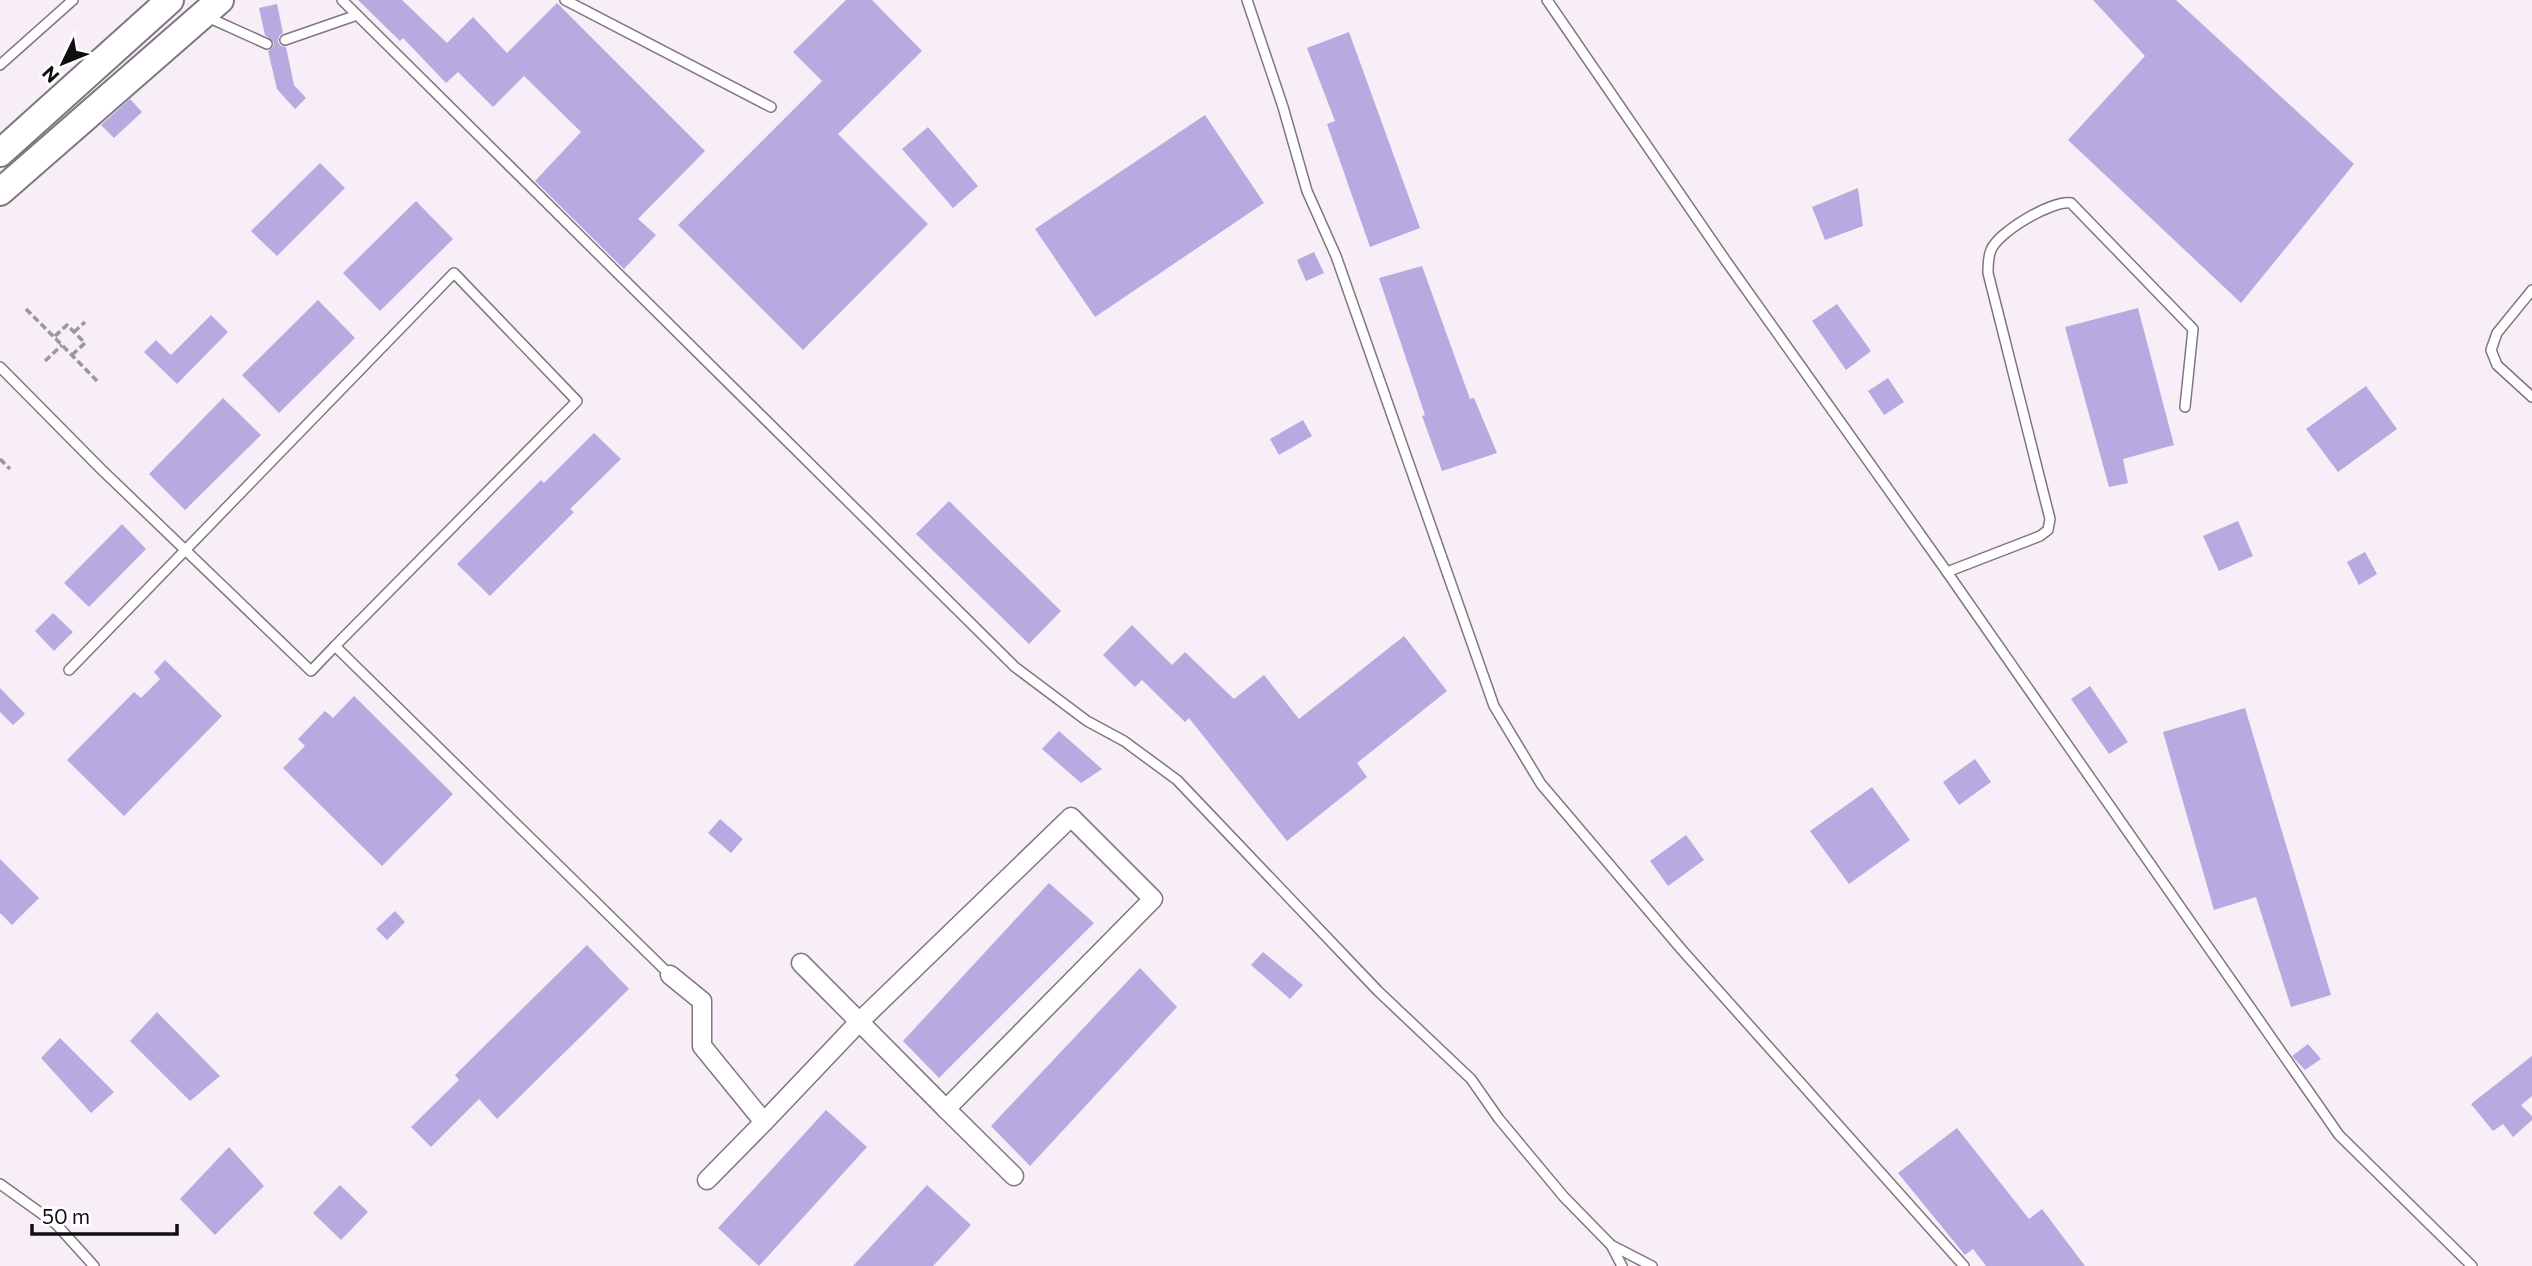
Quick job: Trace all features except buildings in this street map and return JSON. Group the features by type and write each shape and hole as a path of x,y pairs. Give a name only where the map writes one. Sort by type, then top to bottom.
{"main road":[{"path":"0,153 170,0"},
{"path":"0,192 211,8"}],"street":[{"path":"707,1180 859,1022 1070,817 1153,899 946,1109"},
{"path":"801,963 1014,1177"},
{"path":"670,975 702,1001 702,1046 764,1122"}],"lane":[{"path":"342,0 1015,667 1087,721 1124,741 1177,780 1378,991 1471,1079 1499,1119 1564,1197 1611,1245 1622,1266"},
{"path":"565,0 771,107"},
{"path":"1247,0 1307,191 1336,256 1494,706 1541,784 1682,950 1964,1266"},
{"path":"1548,0 1726,261 1947,572 2339,1135 2472,1266"},
{"path":"0,65 69,1"},
{"path":"211,8 267,44"},
{"path":"285,40 357,15"},
{"path":"1947,572 2040,536 2048,530 2049,519 1988,273 1991,248 2003,235 2053,205 2071,203 2193,329 2185,407"},
{"path":"0,367 101,469 184,549 311,671 577,401 454,273 184,549 69,670"},
{"path":"2532,290 2497,333 2491,350 2497,365 2532,397"},
{"path":"335,646 670,975"},
{"path":"0,1184 56,1224 94,1266"},
{"path":"1611,1245 1652,1266"}],"path":[{"path":"26,309 99,383"},
{"path":"74,332 85,322"},
{"path":"54,337 67,325 85,343 72,355"},
{"path":"45,361 62,345"},
{"path":"0,459 9,469"}]}
